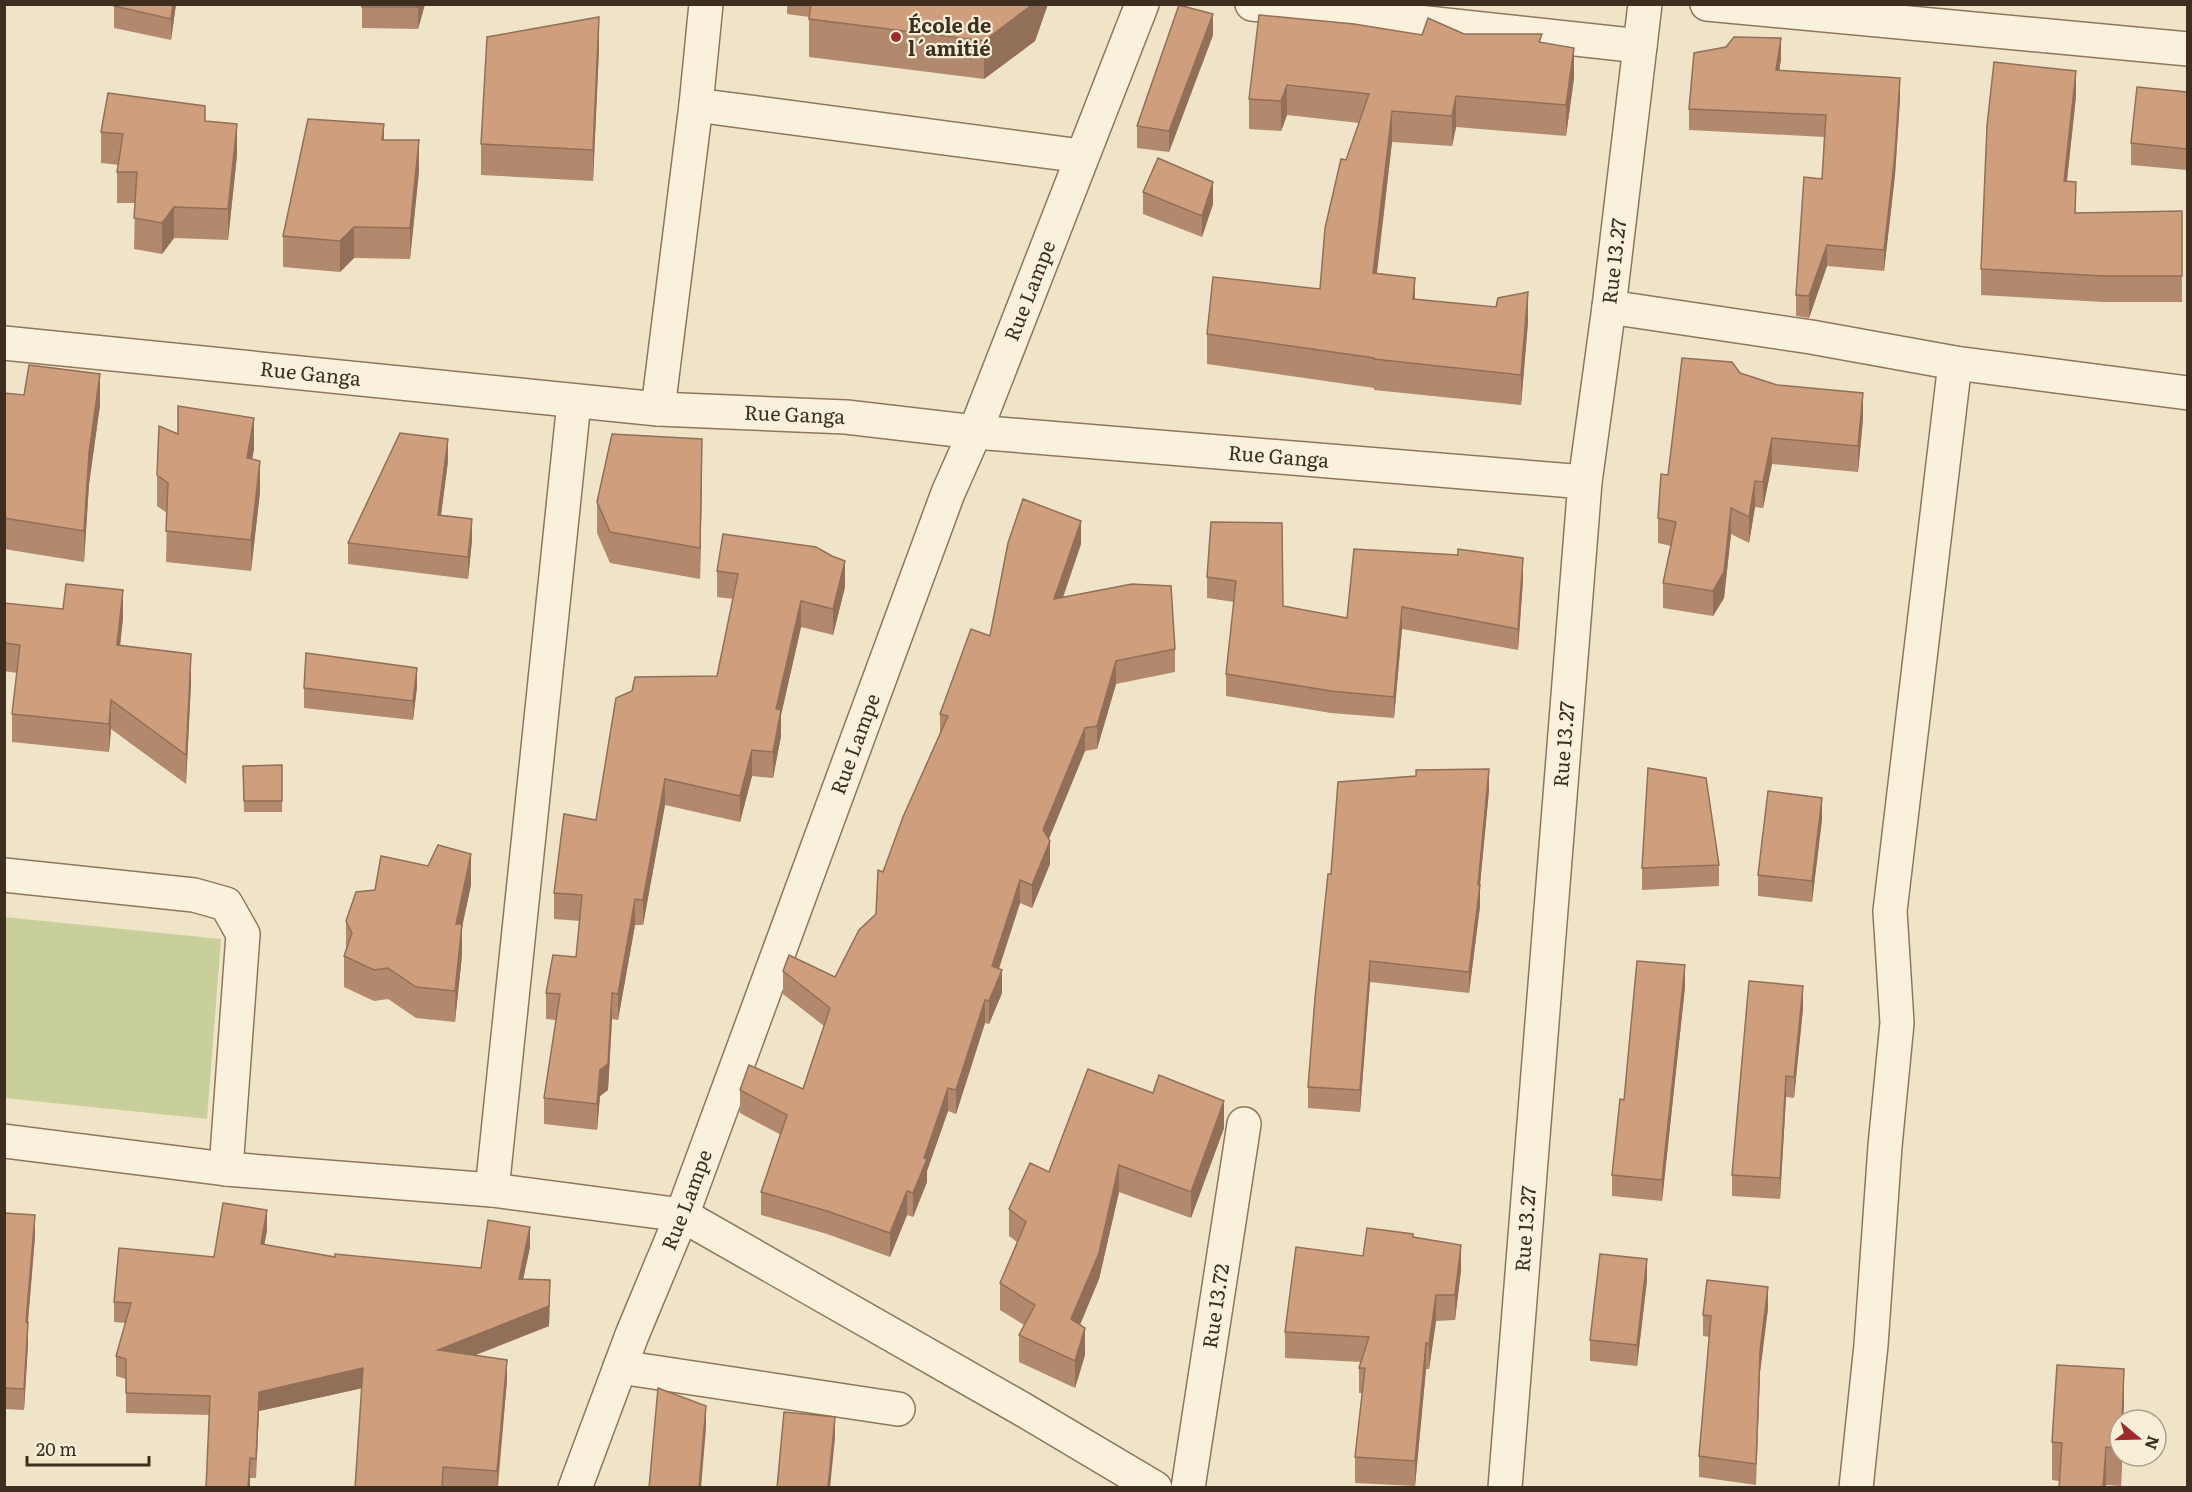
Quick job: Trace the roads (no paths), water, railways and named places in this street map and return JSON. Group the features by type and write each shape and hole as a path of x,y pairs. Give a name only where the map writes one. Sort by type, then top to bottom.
{"street":[{"path":"658,409 696,105 706,4"},
{"name":"Rue Lampe","path":"574,1488 682,1215 944,504 975,432 1142,4"},
{"path":"1252,4 1640,46"},
{"name":"Rue 13.27","path":"1504,1488 1585,482 1609,307 1645,4"},
{"path":"1707,4 2187,49"},
{"path":"696,105 1082,156"},
{"path":"1609,307 1811,337 1955,363 2187,393"},
{"name":"Rue Ganga","path":"4,343 574,402 658,409 846,417 975,432 1585,482"},
{"path":"1857,1488 1897,1023 1890,911 1955,363"},
{"path":"492,1190 574,402"},
{"path":"4,875 194,895 226,904 243,934 226,1169"},
{"name":"Rue 13.72","path":"1188,1488 1244,1124"},
{"path":"4,1141 226,1169 492,1190 682,1215 1022,1408 1155,1488"},
{"path":"620,1367 898,1409"}],"place":[{"name":"École de l´amitié","path":"896,37"}]}
